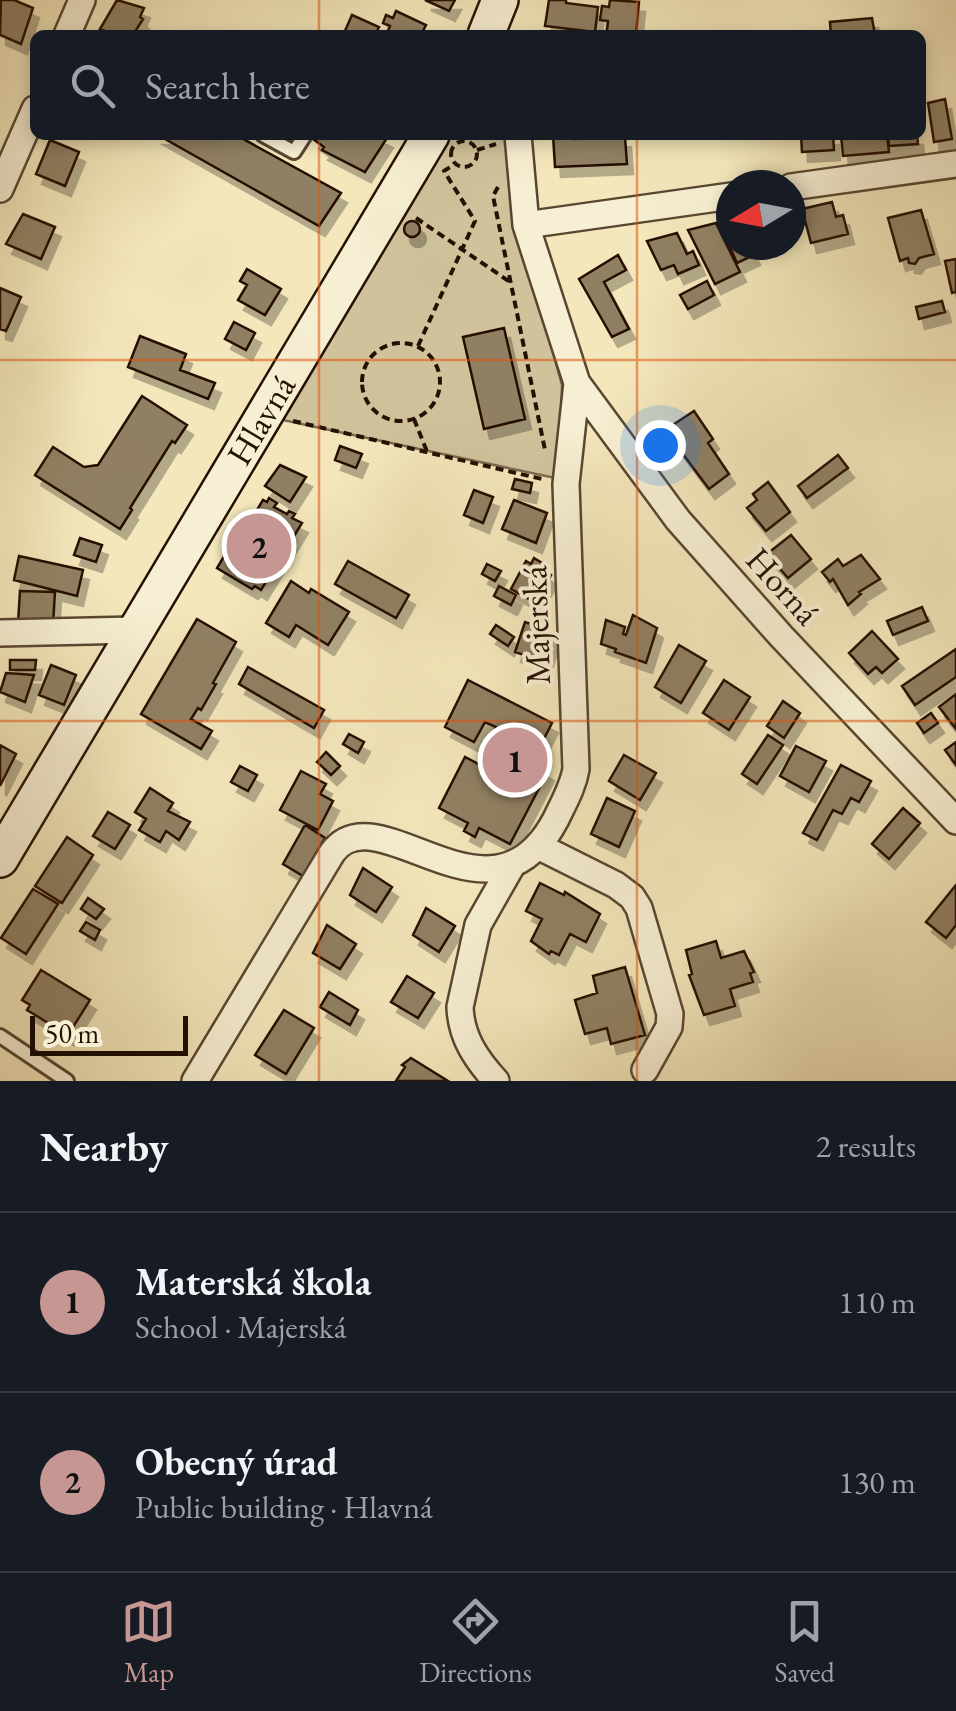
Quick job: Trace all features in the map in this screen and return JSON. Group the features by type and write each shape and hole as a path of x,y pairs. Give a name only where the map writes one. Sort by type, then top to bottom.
{"street":[{"path":"69,30 82,0"},
{"path":"0,189 30,120"},
{"name":"Hlavná","path":"0,859 425,140"},
{"path":"511,140 526,225 577,382"},
{"path":"806,185 956,164"},
{"path":"526,225 716,198"},
{"name":"Horná","path":"577,382 678,520 781,636 956,820"},
{"name":"Majerská","path":"510,867 538,846 549,832 574,783 576,769 566,484 577,382"},
{"path":"0,634 135,630"},
{"path":"195,1081 337,846 350,840 376,839 477,869 510,867"},
{"path":"538,846 625,891 639,908 670,1014 669,1027 645,1070"},
{"path":"460,865 474,887 478,925"},
{"path":"496,1081 471,1048 460,1020 478,925 510,867"}],"lane":[{"path":"272,140 294,152 302,140"},
{"path":"0,1036 67,1081"}],"path":[{"path":"477,150 505,140"},
{"path":"468,141 477,150 477,158 471,165 455,164 451,152 456,143 468,141"},
{"path":"418,346 476,221 444,171 455,164"},
{"path":"500,184 493,196 544,450"},
{"path":"408,212 510,282"},
{"path":"388,344 418,346 434,362 440,384 432,405 414,418 394,420 376,412 364,395 362,374 371,356 388,344"},
{"path":"414,418 428,454"},
{"path":"290,421 545,479 548,468"}],"shaded area":[{"path":"434,140 511,140 518,227 562,385 560,479 273,418"}],"building":[{"path":"1,0 14,0 33,8 21,44 0,35"},
{"path":"117,0 144,8 136,30 100,29"},
{"path":"425,0 455,0 449,11"},
{"path":"549,0 598,7 595,30 545,26"},
{"path":"610,0 639,2 636,30 607,30 608,21 600,20 602,6 609,7"},
{"path":"396,11 426,25 424,30 388,30 390,26 383,23 386,15 393,18"},
{"path":"352,15 379,27 378,30 345,30"},
{"path":"872,18 874,30 831,30 830,22"},
{"path":"945,99 952,139 934,142 928,103"},
{"path":"50,140 79,152 65,186 36,174"},
{"path":"167,140 245,140 341,193 319,226"},
{"path":"314,140 386,140 365,172 322,150 324,147"},
{"path":"553,140 625,140 627,164 555,167"},
{"path":"801,140 833,140 834,150 802,152"},
{"path":"841,140 888,140 889,152 843,156"},
{"path":"888,140 918,140 918,144 889,146"},
{"path":"832,202 836,217 843,215 848,234 811,243 806,208"},
{"path":"921,210 934,254 919,258 915,264 909,263 908,258 900,261 888,218"},
{"path":"23,214 55,227 41,259 6,244"},
{"path":"412,221 420,229 412,237 404,229"},
{"path":"716,223 716,260 734,260 740,272 715,284 688,230"},
{"path":"677,233 687,254 693,251 699,265 678,274 674,265 661,270 647,241"},
{"path":"618,255 626,270 604,282 629,329 612,337 579,279"},
{"path":"956,259 956,292 952,293 945,261"},
{"path":"247,269 281,289 265,315 238,300 247,285 240,281"},
{"path":"707,281 714,295 688,309 680,295"},
{"path":"0,288 21,297 6,331 0,329"},
{"path":"942,301 945,312 919,319 916,307"},
{"path":"234,322 255,333 246,350 225,339"},
{"path":"504,328 525,419 484,429 463,337"},
{"path":"140,336 186,354 180,370 215,383 208,399 128,367"},
{"path":"142,396 187,425 175,443 172,441 120,529 35,475 53,447 84,467 98,465"},
{"path":"694,411 713,439 708,443 729,474 709,489 665,430"},
{"path":"340,446 362,454 356,468 335,460"},
{"path":"838,455 848,468 807,498 798,486"},
{"path":"280,465 306,477 290,502 265,486"},
{"path":"515,479 532,483 530,493 512,489"},
{"path":"768,482 790,512 766,531 747,508 757,500 753,494"},
{"path":"474,490 493,497 483,523 464,515"},
{"path":"269,498 277,503 274,507 295,514 292,518 302,523 261,590 255,586 252,589 217,568 247,518 251,520 263,500 267,502"},
{"path":"514,500 547,513 536,543 502,529"},
{"path":"791,535 811,559 788,578 767,554"},
{"path":"80,538 102,545 96,562 74,555"},
{"path":"861,555 880,579 859,592 848,605 833,579 830,582 822,572 838,559 843,566"},
{"path":"19,556 83,570 77,596 14,580"},
{"path":"534,558 542,563 539,568 551,575 536,603 511,589 526,561 531,564"},
{"path":"348,561 409,595 396,618 335,584"},
{"path":"487,564 501,571 495,581 482,574"},
{"path":"291,581 349,612 328,645 296,625 289,637 266,623"},
{"path":"499,586 516,595 511,605 494,596"},
{"path":"20,591 55,592 53,624 18,623"},
{"path":"922,607 928,621 893,635 887,621"},
{"path":"633,615 657,628 646,663 601,644 606,620 625,627 626,635"},
{"path":"197,619 236,642 201,710 198,708 191,719 212,731 201,749 141,714"},
{"path":"536,619 554,635 545,662 515,652 525,622 534,625"},
{"path":"496,625 514,637 508,646 490,634"},
{"path":"872,631 898,659 882,673 876,667 868,674 849,653"},
{"path":"679,645 706,661 681,703 655,687"},
{"path":"956,649 956,677 915,705 902,686"},
{"path":"10,660 36,660 35,670 10,670"},
{"path":"51,665 76,675 64,705 39,695"},
{"path":"248,667 324,710 314,728 239,684"},
{"path":"6,673 34,675 25,702 0,692"},
{"path":"468,680 552,723 532,762 548,771 510,844 479,828 475,837 464,831 468,823 439,808 465,757 492,771 498,757 484,750 496,727 485,722 474,742 445,727"},
{"path":"724,680 750,697 729,730 703,713"},
{"path":"956,694 956,729 939,707"},
{"path":"783,701 800,713 784,738 767,726"},
{"path":"931,713 938,723 924,733 917,723"},
{"path":"349,734 364,742 358,753 343,744"},
{"path":"768,735 783,745 757,784 742,774"},
{"path":"956,742 956,765 945,750"},
{"path":"0,745 16,754 0,786"},
{"path":"796,746 826,761 809,792 780,776"},
{"path":"326,752 340,766 331,775 317,762"},
{"path":"624,755 656,773 640,800 609,781"},
{"path":"841,765 871,781 859,802 851,798 842,814 833,810 817,840 803,833"},
{"path":"240,766 257,775 248,791 231,782"},
{"path":"301,771 326,784 320,794 333,801 318,830 280,810"},
{"path":"150,788 173,803 168,811 190,822 179,840 166,831 160,842 139,830 146,819 135,812"},
{"path":"607,798 635,811 619,847 591,834"},
{"path":"903,808 920,823 889,859 872,844"},
{"path":"108,812 130,825 115,849 93,836"},
{"path":"305,825 325,838 303,876 283,864"},
{"path":"67,837 93,855 62,903 35,886"},
{"path":"363,868 392,887 376,912 350,895"},
{"path":"540,883 564,895 565,892 600,914 586,942 570,934 559,955 551,951 549,954 531,941 542,919 526,911"},
{"path":"956,885 956,925 946,938 926,922"},
{"path":"33,889 58,904 26,954 1,938"},
{"path":"88,898 104,909 96,919 81,909"},
{"path":"426,908 455,926 439,952 413,935"},
{"path":"86,922 100,930 95,940 80,931"},
{"path":"327,925 356,944 340,969 313,953"},
{"path":"716,941 721,958 744,951 754,972 750,973 753,982 730,989 735,1006 704,1015 689,975 692,974 686,950"},
{"path":"625,967 645,1035 611,1044 607,1028 585,1034 575,1000 597,993 593,976"},
{"path":"41,970 90,1000 68,1035 27,1010 30,1005 22,1000"},
{"path":"407,976 434,993 418,1018 391,1002"},
{"path":"329,992 358,1010 350,1025 320,1007"},
{"path":"284,1010 314,1028 286,1074 255,1055"},
{"path":"411,1058 448,1081 396,1081 405,1067 402,1065"}],"place":[{"name":"Obecný úrad","path":"259,546"},
{"name":"Materská škola","path":"515,760"}]}
